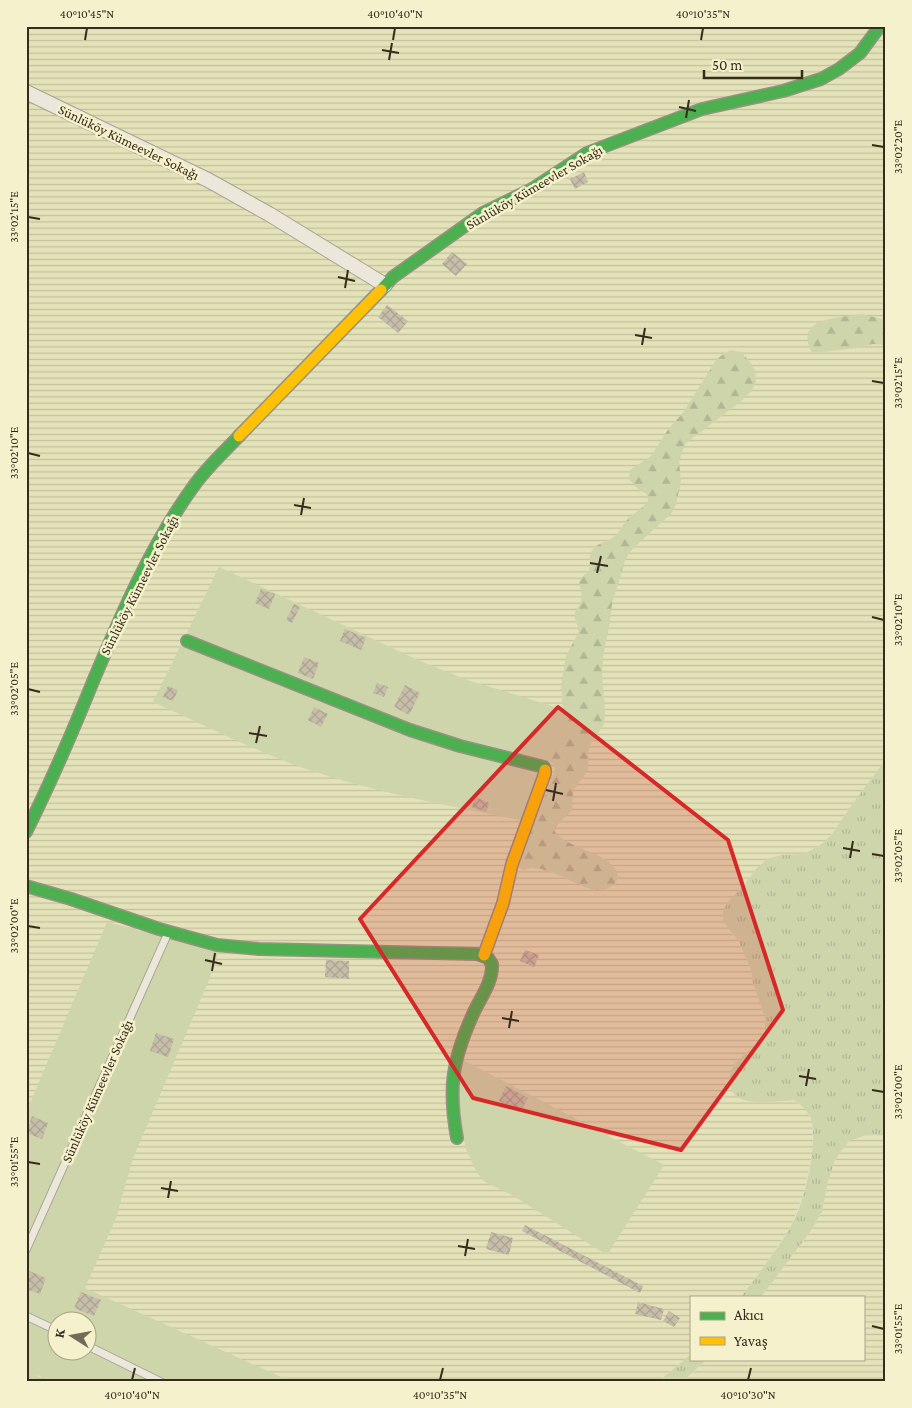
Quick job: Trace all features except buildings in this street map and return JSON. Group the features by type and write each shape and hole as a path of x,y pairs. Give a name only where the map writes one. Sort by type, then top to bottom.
{"street":[{"name":"Sünlüköy Kümeevler Sokağı","path":"26,832 48,787 103,655 145,568 179,506 193,485 210,466 332,343 393,277 483,213 532,189 587,153 720,103 769,95 809,85 857,56 880,26"},
{"name":"Sünlüköy Kümeevler Sokağı","path":"26,92 208,180 269,214 385,285"},
{"path":"187,641 410,730 460,746 544,767 545,773 512,864 497,922 484,955"},
{"path":"26,886 76,900 205,943 242,947 484,955 490,958 492,971 468,1024 454,1064 451,1079 451,1110 457,1138"}],"lane":[{"name":"Sünlüköy Kümeevler Sokağı","path":"26,1250 168,932"},
{"path":"26,1316 48,1326"},
{"path":"98,1351 161,1382"}],"highlighted area":[{"path":"558,707 728,840 783,1010 681,1150 473,1098 360,919"}],"shaded area":[{"path":"26,26 886,26 886,759 832,834 822,844 804,854 781,855 755,870 744,885 731,933 739,942 751,970 753,983 765,1017 765,1032 762,1043 750,1050 780,1101 794,1100 806,1110 812,1122 813,1149 804,1192 791,1226 742,1296 690,1296 690,1355 658,1382 26,1382"},
{"path":"886,1134 886,1382 682,1382 706,1360 864,1360 864,1296 762,1296 810,1232 822,1212 828,1181 835,1160 849,1141 866,1135"}],"green space":[{"path":"862,314 886,320 886,345 873,344 812,353 808,341 808,332 813,326 831,319"},
{"path":"730,350 741,352 749,361 755,370 756,382 752,390 740,402 685,444 679,461 681,481 676,505 671,514 629,553 625,561 612,604 603,657 604,724 589,747 588,770 573,791 572,810 554,830 566,841 605,859 617,872 617,879 608,888 596,890 541,869 523,870 517,867 555,770 554,764 548,761 572,712 563,709 561,685 566,656 578,633 575,612 582,597 579,582 589,571 591,552 600,544 616,535 625,522 648,501 647,494 638,489 629,479 630,470 651,456 669,428 683,413 716,360"},
{"path":"219,567 418,660 467,680 572,712 543,772 524,821 387,792 333,778 286,762 248,746 153,702"},
{"path":"886,759 886,1134 866,1135 849,1141 835,1160 828,1181 822,1212 810,1232 762,1296 742,1296 779,1246 795,1218 808,1177 813,1148 813,1134 808,1112 794,1100 748,1101 736,1096 731,1089 730,1075 735,1063 762,1043 765,1032 765,1017 753,983 751,970 739,942 723,921 723,911 728,902 755,870 767,859 781,855 804,854 822,844 832,834"},
{"path":"107,922 219,951 209,980 133,1158 116,1218 85,1288 292,1382 51,1382 38,1375 35,1382 26,1382 26,1113"},
{"path":"463,1060 664,1165 607,1255 512,1195 485,1182 477,1173 467,1151 463,1136 458,1091"},
{"path":"690,1355 690,1360 706,1360 682,1382 658,1382"}],"traffic: fast":[{"path":"381,290 393,277 483,213 532,189 587,153 702,109 783,91 821,79 839,69 860,53 880,26"},
{"path":"26,832 138,580 164,532 198,480 239,436"},
{"path":"187,641 410,730 460,746 544,767 545,770"},
{"path":"26,886 159,929 217,945 259,949 477,954 488,958 492,964 492,971 486,990 466,1031 456,1061 453,1104 457,1138"}],"traffic: slow":[{"path":"239,436 381,290"},
{"path":"484,955 503,903 512,864 545,770"}]}
